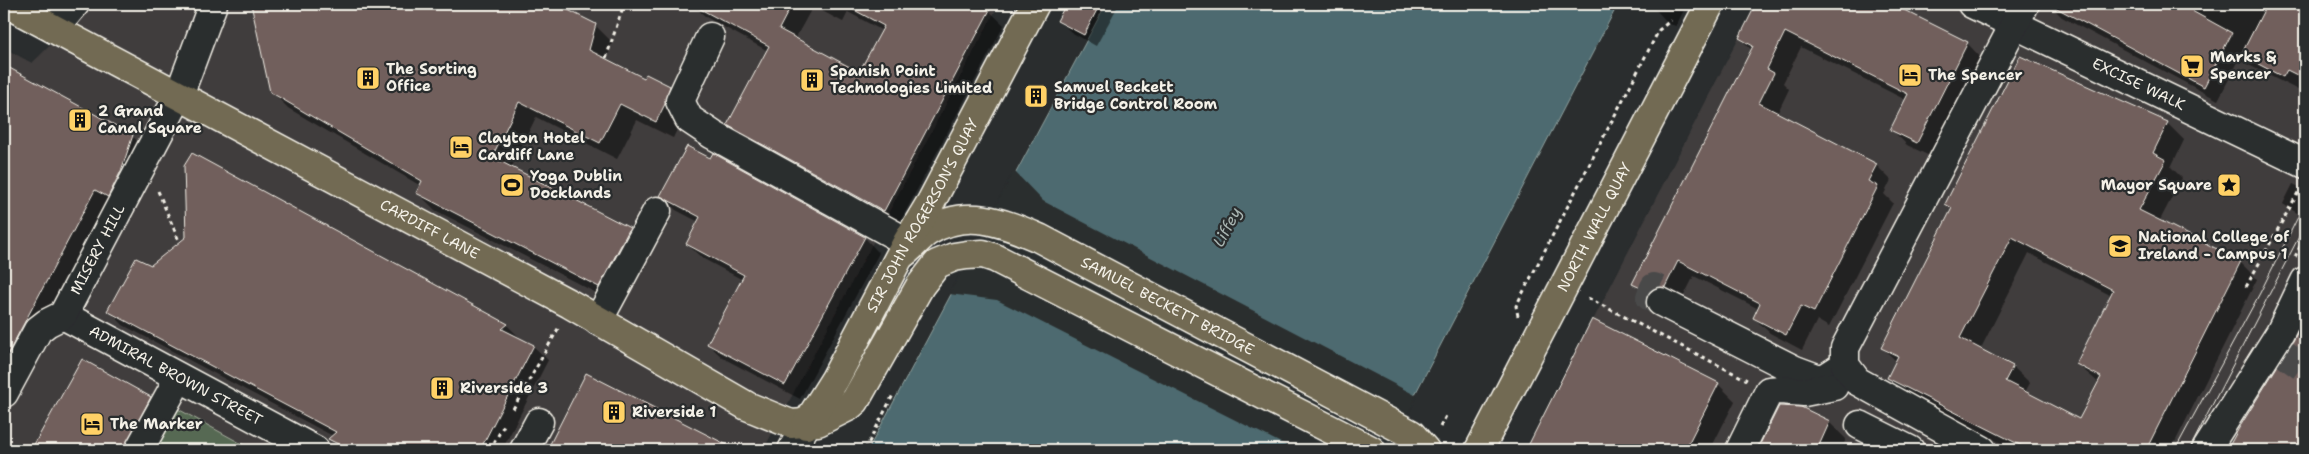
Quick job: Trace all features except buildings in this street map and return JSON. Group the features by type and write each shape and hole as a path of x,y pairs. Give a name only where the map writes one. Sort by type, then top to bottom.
{"main road":[{"name":"CARDIFF LANE","path":"7,4 598,321 746,406 791,424 806,425"},
{"name":"SIR JOHN ROGERSON'S QUAY","path":"806,425 835,379 1035,4"},
{"name":"NORTH WALL QUAY","path":"1479,450 1708,8"},
{"name":"SAMUEL BECKETT BRIDGE","path":"904,248 927,232 943,225 966,219 986,219 1004,223 1039,238 1425,438"},
{"name":"SIR JOHN ROGERSON'S QUAY","path":"806,425 834,416 855,401 920,286 938,264 954,257 983,254 995,258 1371,450"}],"street":[{"path":"54,29 75,4"},
{"name":"MISERY HILL","path":"63,315 179,95 213,4"},
{"name":"EXCISE WALK","path":"1972,4 2019,14 2303,175"},
{"path":"1851,373 1844,348 2019,14"},
{"path":"710,37 680,101 689,119 904,248"},
{"path":"598,321 657,211"},
{"path":"2206,450 2276,348 2305,281"},
{"path":"1664,298 1795,370 1822,380 1851,373 1942,417 1982,450"},
{"path":"4,393 38,330 47,322 63,315"},
{"name":"ADMIRAL BROWN STREET","path":"63,315 315,450"},
{"path":"1740,450 1770,392 1781,390 1804,392 1851,373"},
{"path":"140,450 179,378"},
{"path":"524,450 539,422"},
{"name":"SIR JOHN ROGERSON'S QUAY","path":"792,450 806,425"},
{"path":"1860,425 1910,450"}],"path":[{"path":"606,58 624,4"},
{"path":"1527,358 1516,306 1658,30 1667,22 1708,8"},
{"path":"2246,287 2254,276 2303,175"},
{"path":"157,189 179,242"},
{"path":"1564,286 1770,392"},
{"path":"512,410 548,348"},
{"path":"865,450 894,393"},
{"path":"1425,438 1446,416"},
{"path":"490,450 508,418"}],"shaded area":[{"path":"92,4 999,4 765,447 770,450 4,450 4,48 32,63"},
{"path":"1756,4 2305,4 2305,450 1526,450"}],"green space":[{"path":"178,409 253,450 156,450"}],"water":[{"name":"Liffey","path":"1106,4 1618,4 1386,450 868,450"}],"pier":[{"path":"1014,171 1043,201 1417,396 1389,450 1295,450 997,300 949,294"}],"tunnel":[{"path":"1661,302 1650,297 1654,287 1667,294"},
{"path":"2279,350 2305,369"}],"tram line":[{"path":"2175,450 2260,293 2305,203"},
{"path":"2189,450 2305,225"}],"place":[{"name":"Marks & Spencer","path":"2192,66"},
{"name":"The Spencer","path":"1910,75"},
{"name":"The Sorting Office","path":"368,78"},
{"name":"Spanish Point Technologies Limited","path":"812,80"},
{"name":"Samuel Beckett Bridge Control Room","path":"1036,96"},
{"name":"2 Grand Canal Square","path":"80,120"},
{"name":"Clayton Hotel Cardiff Lane","path":"461,147"},
{"name":"Yoga Dublin Docklands","path":"512,185"},
{"name":"Mayor Square","path":"2229,185"},
{"name":"National College of Ireland - Campus 1","path":"2120,246"},
{"name":"Riverside 3","path":"442,388"},
{"name":"Riverside 1","path":"614,412"},
{"name":"The Marker","path":"92,424"}]}
